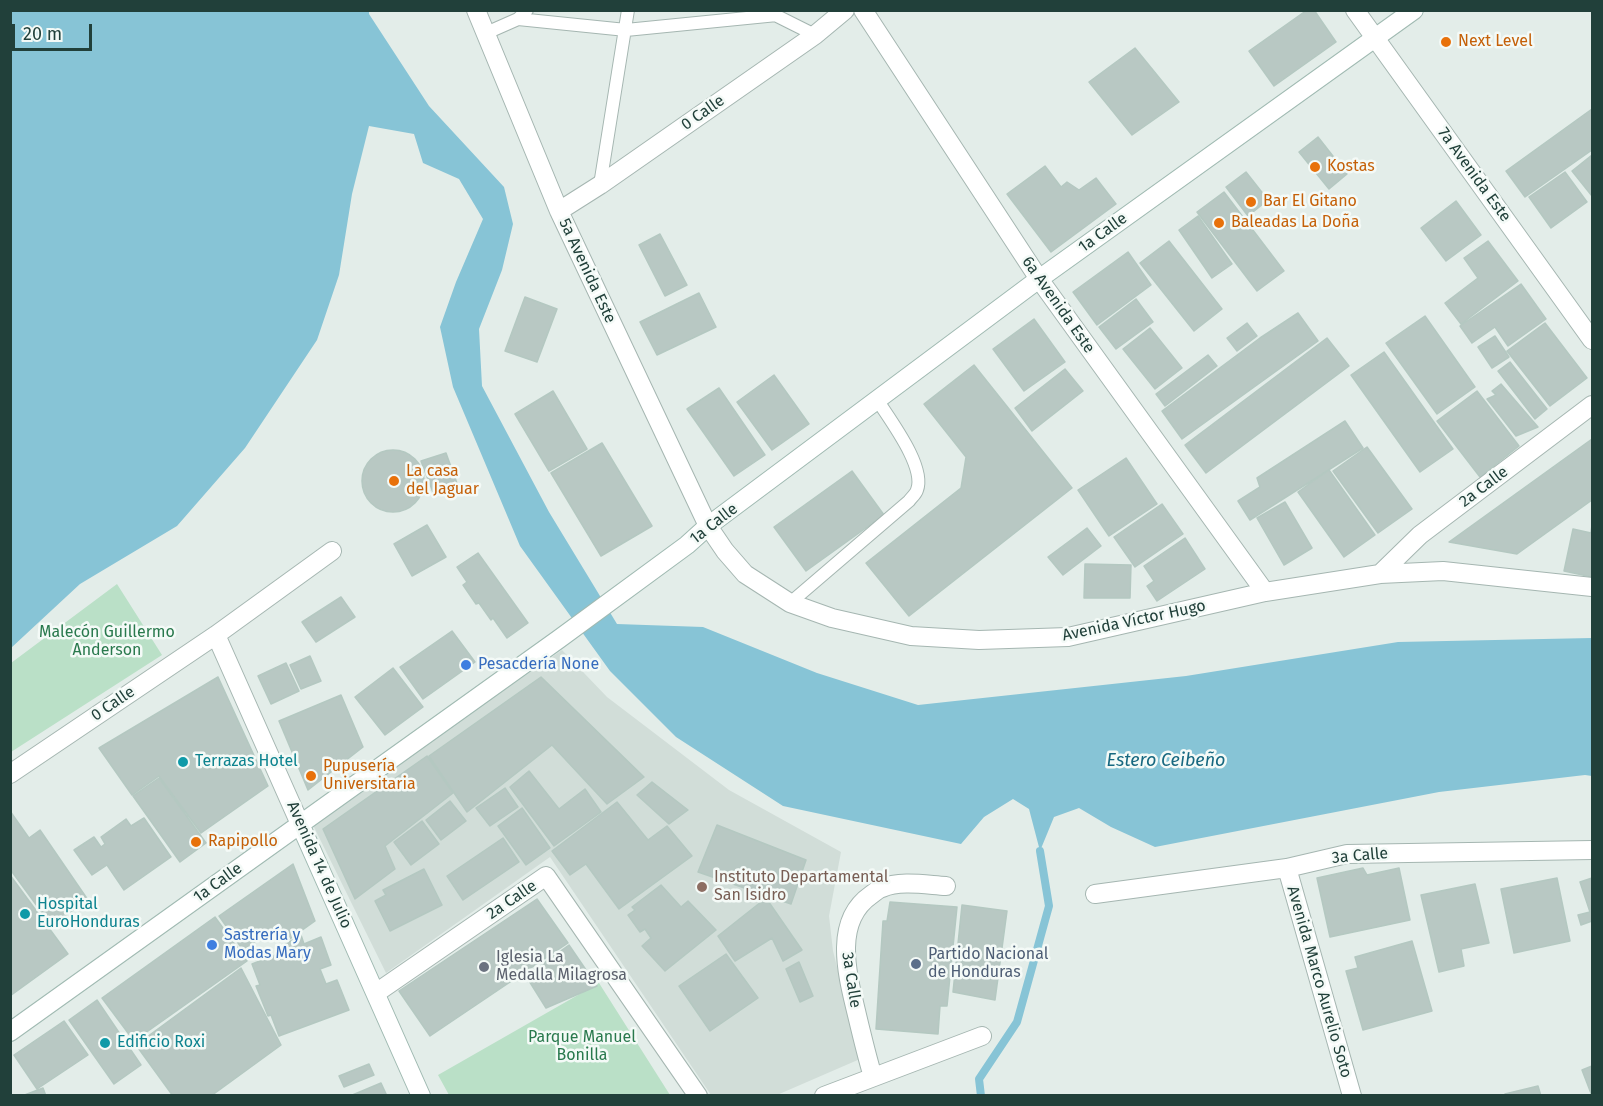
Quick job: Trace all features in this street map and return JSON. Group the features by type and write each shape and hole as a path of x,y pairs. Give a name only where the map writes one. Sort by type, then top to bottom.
{"street":[{"name":"5a Avenida Este","path":"476,10 484,34 560,211 708,526"},
{"name":"0 Calle","path":"560,211 814,35 845,10"},
{"name":"6a Avenida Este","path":"863,10 1038,279 1265,592"},
{"name":"7a Avenida Este","path":"1355,10 1593,340"},
{"name":"1a Calle","path":"10,1032 560,639 1038,279 1414,10"},
{"name":"2a Calle","path":"1380,574 1420,535 1593,405"},
{"name":"Avenida Víctor Hugo","path":"708,526 745,574 790,603 832,618 911,636 979,640 1068,637 1265,592 1380,574 1443,571 1593,587"},
{"name":"0 Calle","path":"10,774 216,635 332,551"},
{"name":"Avenida 14 de Julio","path":"216,635 421,1095"},
{"name":"3a Calle","path":"1095,894 1287,868 1347,854 1593,850"},
{"name":"Avenida Marco Aurelio Soto","path":"1287,868 1352,1095"},
{"name":"2a Calle","path":"376,993 546,876 698,1095"},
{"name":"3a Calle","path":"873,1077 849,981 846,946 851,918 862,902 882,888 909,883 946,886"},
{"path":"824,1095 982,1036"}],"lane":[{"path":"600,185 628,10"},
{"path":"764,10 814,35"},
{"path":"484,34 522,15 626,30 777,15"},
{"path":"790,603 909,501 918,490 918,472 911,453 878,401"}],"shaded area":[{"name":"Instituto Departamental San Isidro","path":"562,650 607,697 729,790 841,852 829,916 833,951 860,1059 777,1095 711,1095 550,857 386,973 312,823"}],"green space":[{"name":"Malecón Guillermo Anderson","path":"117,584 162,655 11,752 11,663"},
{"name":"Parque Manuel Bonilla","path":"599,983 670,1095 449,1095 438,1075"}],"water":[{"name":"Estero Ceibeño","path":"11,11 369,11 429,106 504,187 513,224 502,270 479,329 482,386 549,512 617,624 703,627 817,673 918,705 1186,676 1398,642 1592,638 1592,776 1439,792 1155,847 1111,827 1079,808 1054,817 1040,851 1029,809 1013,799 984,817 961,844 783,806 676,737 610,671 520,546 453,387 440,327 483,219 459,179 423,163 414,134 369,126 352,194 339,275 317,340 245,448 177,526 80,584 11,648"}],"building":[{"path":"1307,10 1314,10 1336,42 1274,86 1249,51"},
{"path":"1135,48 1179,102 1132,135 1089,82"},
{"path":"1592,109 1592,150 1525,197 1506,171"},
{"path":"1318,137 1347,174 1329,189 1299,152"},
{"path":"1592,155 1592,196 1572,171"},
{"path":"1045,166 1061,187 1067,182 1079,190 1096,178 1116,204 1051,252 1007,194"},
{"path":"1246,172 1268,200 1248,216 1226,187"},
{"path":"1565,172 1587,202 1551,228 1529,197"},
{"path":"1224,192 1284,271 1257,291 1197,212"},
{"path":"1456,201 1481,235 1446,261 1421,228"},
{"path":"1198,216 1232,264 1212,278 1179,230"},
{"path":"660,234 687,285 665,296 639,245"},
{"path":"1169,241 1222,309 1194,331 1140,263"},
{"path":"1488,241 1518,281 1461,324 1445,303 1478,278 1464,258"},
{"path":"1128,252 1151,285 1097,325 1073,292"},
{"path":"1521,284 1546,319 1508,346 1495,327 1472,343 1460,326"},
{"path":"699,293 716,327 657,355 640,322"},
{"path":"525,297 557,309 537,362 505,351"},
{"path":"1136,299 1153,322 1116,349 1099,327"},
{"path":"1298,313 1318,341 1182,439 1162,411 1260,338"},
{"path":"1425,316 1475,387 1437,414 1386,343"},
{"path":"1034,319 1065,362 1024,391 993,349"},
{"path":"1247,323 1257,336 1237,351 1227,338"},
{"path":"1545,323 1587,378 1550,406 1507,351"},
{"path":"1150,328 1182,368 1155,389 1123,349"},
{"path":"1495,336 1509,357 1492,368 1478,347"},
{"path":"1327,338 1349,366 1206,473 1185,445"},
{"path":"1384,352 1453,449 1420,472 1351,375"},
{"path":"1208,355 1217,366 1165,406 1156,394"},
{"path":"1510,362 1547,409 1535,419 1498,371"},
{"path":"974,365 1072,488 909,616 866,563 961,488 966,457 924,404"},
{"path":"1065,369 1083,391 1032,431 1015,408"},
{"path":"774,375 809,424 772,450 737,402"},
{"path":"1501,384 1538,427 1516,436 1487,399 1496,395 1492,391"},
{"path":"719,388 765,455 734,476 687,409"},
{"path":"553,391 587,449 549,471 515,414"},
{"path":"1477,391 1519,446 1480,477 1437,421"},
{"path":"1345,421 1363,448 1250,520 1238,501 1260,487 1257,478"},
{"path":"1592,439 1592,500 1517,554 1449,542"},
{"path":"602,443 652,526 601,556 551,473"},
{"path":"1367,447 1412,509 1378,533 1333,471"},
{"path":"393,450 415,459 424,481 415,503 393,512 371,503 362,481 371,459"},
{"path":"446,453 458,486 434,495 421,461"},
{"path":"1126,458 1157,504 1109,536 1078,490"},
{"path":"1329,470 1375,535 1344,557 1298,492"},
{"path":"852,471 884,515 806,571 774,527"},
{"path":"1285,502 1312,548 1284,565 1257,518"},
{"path":"1162,504 1183,534 1135,567 1114,537"},
{"path":"427,525 446,557 412,576 394,544"},
{"path":"1592,525 1592,577 1564,571 1573,529 1591,533"},
{"path":"1087,528 1101,546 1063,575 1048,557"},
{"path":"1185,538 1205,569 1157,601 1147,586 1154,581 1144,566"},
{"path":"478,553 528,623 507,638 493,618 491,620 479,603 476,604 463,585 467,582 457,567"},
{"path":"1085,564 1131,565 1130,598 1084,598"},
{"path":"341,597 355,617 316,642 302,622"},
{"path":"452,631 475,662 423,699 400,667"},
{"path":"310,656 321,681 301,689 290,665"},
{"path":"286,663 299,691 271,704 258,676"},
{"path":"393,668 423,707 385,735 355,697"},
{"name":"Terrazas Hotel","path":"218,677 268,786 201,833 159,776 132,795 99,748"},
{"path":"541,677 644,777 607,804 552,745 467,812 429,756"},
{"path":"341,695 363,747 308,790 279,721"},
{"path":"427,756 453,793 385,846 395,869 355,899 323,829"},
{"path":"529,771 559,809 585,789 601,812 554,846 510,787"},
{"path":"159,778 206,843 180,862 133,796"},
{"path":"652,782 688,810 669,824 637,795"},
{"path":"505,788 518,807 490,826 476,808"},
{"path":"450,801 466,821 441,840 426,820"},
{"path":"617,802 648,840 667,826 692,856 619,909 586,864 570,875 552,851"},
{"path":"522,808 550,848 526,865 498,826"},
{"path":"10,811 29,838 40,830 88,900 51,925 10,869"},
{"path":"144,818 171,857 124,890 107,865 92,875 74,850 94,837 101,847 105,844 101,837 126,819 131,826"},
{"path":"422,821 439,844 411,865 394,842"},
{"path":"717,825 806,860 791,904 698,872"},
{"path":"503,838 519,862 463,900 447,876"},
{"path":"293,864 315,921 287,941 277,927 243,950 219,916"},
{"path":"1363,868 1367,875 1399,868 1410,920 1330,937 1317,878"},
{"path":"424,869 442,905 390,931 375,901 386,895 383,890"},
{"name":"Hospital EuroHonduras","path":"10,875 68,954 10,996"},
{"path":"1557,878 1570,941 1514,953 1501,889"},
{"path":"1592,878 1592,921 1581,925 1578,915 1590,912 1580,882"},
{"path":"1475,884 1489,943 1461,949 1464,966 1439,972 1421,895"},
{"path":"661,885 681,907 688,901 716,930 665,971 642,946 651,938 645,929 640,932 628,915 635,910 632,907"},
{"path":"766,898 802,950 783,961 772,938 735,961 718,936"},
{"name":"Iglesia La Medalla Milagrosa","path":"537,899 568,943 430,1036 399,991"},
{"name":"Partido Nacional de Honduras","path":"890,902 957,907 947,1006 940,1006 938,1034 876,1029 883,921 887,921"},
{"path":"962,905 1007,911 995,1000 953,992"},
{"path":"215,917 247,961 134,1041 102,998"},
{"path":"301,935 304,944 321,937 331,965 320,969 326,984 337,980 349,1010 279,1036 256,986 260,985 252,964 283,952 281,947"},
{"path":"1412,941 1432,1011 1363,1030 1346,971 1358,968 1355,957"},
{"path":"569,945 597,986 546,1008 526,976"},
{"path":"726,954 758,998 710,1031 679,986"},
{"path":"799,962 813,996 800,1002 786,969"},
{"path":"241,968 281,1045 211,1096 173,1096 136,1045"},
{"name":"Edificio Roxi","path":"97,1000 141,1065 114,1084 69,1020"},
{"path":"64,1021 88,1055 37,1089 14,1055"},
{"path":"369,1064 374,1075 344,1087 339,1076"},
{"path":"1592,1066 1592,1096 1582,1070"},
{"path":"381,1083 387,1096 350,1096"},
{"path":"1538,1086 1541,1096 1506,1096 1505,1094"},
{"path":"43,1088 46,1096 22,1096"}],"waterway":[{"path":"981,1096 979,1079 1017,1022 1049,906 1040,851"}],"place":[{"name":"Next Level","path":"1446,42"},
{"name":"Kostas","path":"1315,167"},
{"name":"Bar El Gitano","path":"1251,202"},
{"name":"Baleadas La Doña","path":"1219,223"},
{"name":"La casa del Jaguar","path":"394,481"},
{"name":"Pesacdería None","path":"466,665"},
{"name":"Terrazas Hotel","path":"183,762"},
{"name":"Pupusería Universitaria","path":"311,776"},
{"name":"Rapipollo","path":"196,842"},
{"name":"Instituto Departamental San Isidro","path":"702,887"},
{"name":"Hospital EuroHonduras","path":"25,914"},
{"name":"Sastrería y Modas Mary","path":"212,945"},
{"name":"Partido Nacional de Honduras","path":"916,964"},
{"name":"Iglesia La Medalla Milagrosa","path":"484,967"},
{"name":"Edificio Roxi","path":"105,1043"}]}
